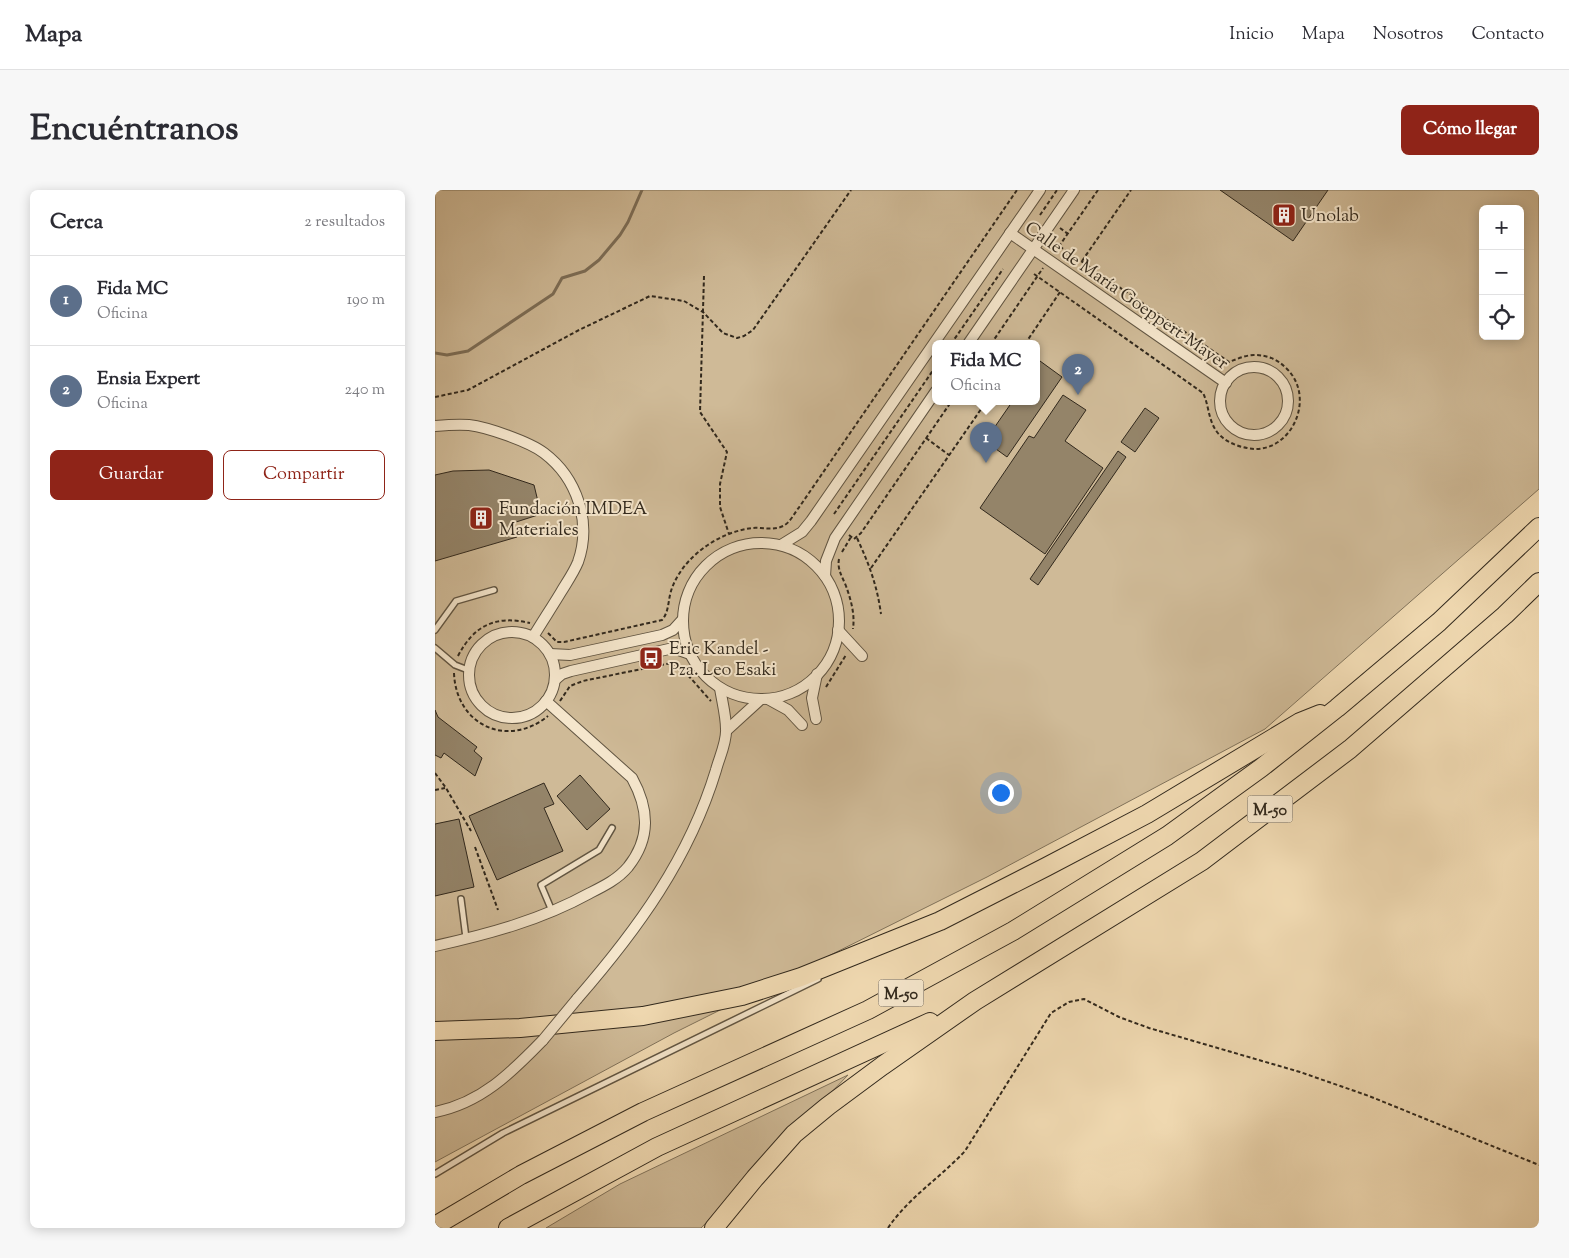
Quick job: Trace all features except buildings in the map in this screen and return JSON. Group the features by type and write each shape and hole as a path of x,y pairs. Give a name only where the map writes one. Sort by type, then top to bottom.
{"highway":[{"name":"M-50","path":"435,1226 521,1175 634,1117 868,1010 1013,932 1167,836 1261,768 1337,708 1439,622 1539,527"},
{"name":"M-50","path":"508,1228 657,1147 975,1001 1202,860 1350,749 1505,615 1539,582"},
{"path":"435,1030 520,1028 643,1016 742,996 801,977 940,921 1147,814 1300,722 1337,708"},
{"path":"714,1228 794,1134 882,1066 975,1001"}],"street":[{"path":"936,340 1040,190"},
{"path":"971,340 1074,190"},
{"name":"Calle de María Goeppert-Mayer","path":"1010,233 1226,383"},
{"path":"781,545 802,532 932,346"},
{"path":"1247,368 1261,368 1273,373 1282,382 1287,394 1287,408 1283,420 1273,430 1261,435 1247,435 1235,430 1226,420 1221,408 1221,395 1226,383 1235,373 1247,368"},
{"path":"825,576 826,561 831,548 846,522 932,397"},
{"path":"435,426 471,426 530,444 544,452 557,465 568,478 576,494 582,510 583,528 578,561 533,637"},
{"path":"760,542 781,545 804,555 825,576 832,588 837,603 839,630 833,651 817,674 795,691 765,698 740,696 720,688 704,674 690,654 684,636 684,606 691,586 701,570 718,555 745,544 760,542"},
{"path":"549,654 570,655 661,635 673,630 683,619"},
{"path":"839,630 862,656"},
{"path":"515,632 533,637 544,646 549,654 554,668 555,680 553,689 546,702 531,714 520,718 506,719 484,709 473,695 468,670 478,648 493,636 515,632"},
{"path":"555,680 571,670 654,651 677,649 690,654"},
{"path":"816,719 812,698 817,674"},
{"path":"435,1112 448,1110 470,1101 493,1087 515,1070 543,1040 638,925 672,870 695,826 711,787 727,730 720,688"},
{"path":"765,698 788,710 802,725"},
{"path":"727,730 765,698"},
{"path":"435,946 520,924 567,906 617,878 628,867 643,839 644,807 640,793 632,778 546,702"}],"lane":[{"path":"435,630 456,601 494,590"},
{"path":"435,648 455,665 468,670"},
{"path":"552,912 541,885 599,850 612,828"},
{"path":"461,899 467,939"},
{"path":"844,967 940,921"},
{"path":"435,1174 503,1133 826,975"}],"path":[{"path":"435,397 468,390 579,330 650,296 683,301 703,312 723,333 737,338 744,336 753,330 851,190"},
{"path":"545,631 557,642 564,642 663,620 666,616 673,585 684,567 704,548 717,539 729,534 753,528 775,529 784,526 1017,190"},
{"path":"1040,215 1057,190"},
{"path":"1082,261 1131,190"},
{"path":"1028,206 1068,234"},
{"path":"991,261 1014,277"},
{"path":"954,340 1003,269"},
{"path":"705,276 700,412 727,452 720,484 720,507 729,534"},
{"path":"1028,340 1060,292"},
{"path":"834,514 932,372"},
{"path":"871,568 983,405"},
{"path":"925,438 949,455"},
{"path":"807,495 846,522"},
{"path":"826,688 845,660 854,621 852,607 839,572 838,564 840,556 851,537"},
{"path":"857,538 871,568 881,614"},
{"path":"435,773 471,831"},
{"path":"435,790 446,788"},
{"path":"475,847 498,910"},
{"path":"888,1228 897,1214 922,1190 950,1168 965,1151 1051,1013 1077,999 1084,999 1119,1017 1149,1028 1299,1072 1369,1096 1539,1165"}],"shaded area":[{"path":"435,190 1539,190 1539,489 1265,729 987,877 674,1033 435,1162"},
{"path":"848,1075 701,1228 546,1228 620,1184"}],"waterway":[{"path":"435,353 447,355 468,351 553,294 562,278 585,271 599,260 620,235 628,222 642,190"}],"place":[{"name":"Unolab","path":"1284,215"},
{"name":"Ensia Expert","path":"1078,395"},
{"name":"Fida MC","path":"986,463"},
{"name":"Fundación IMDEA Materiales","path":"481,518"},
{"name":"Eric Kandel - Pza. Leo Esaki","path":"651,658"}]}
